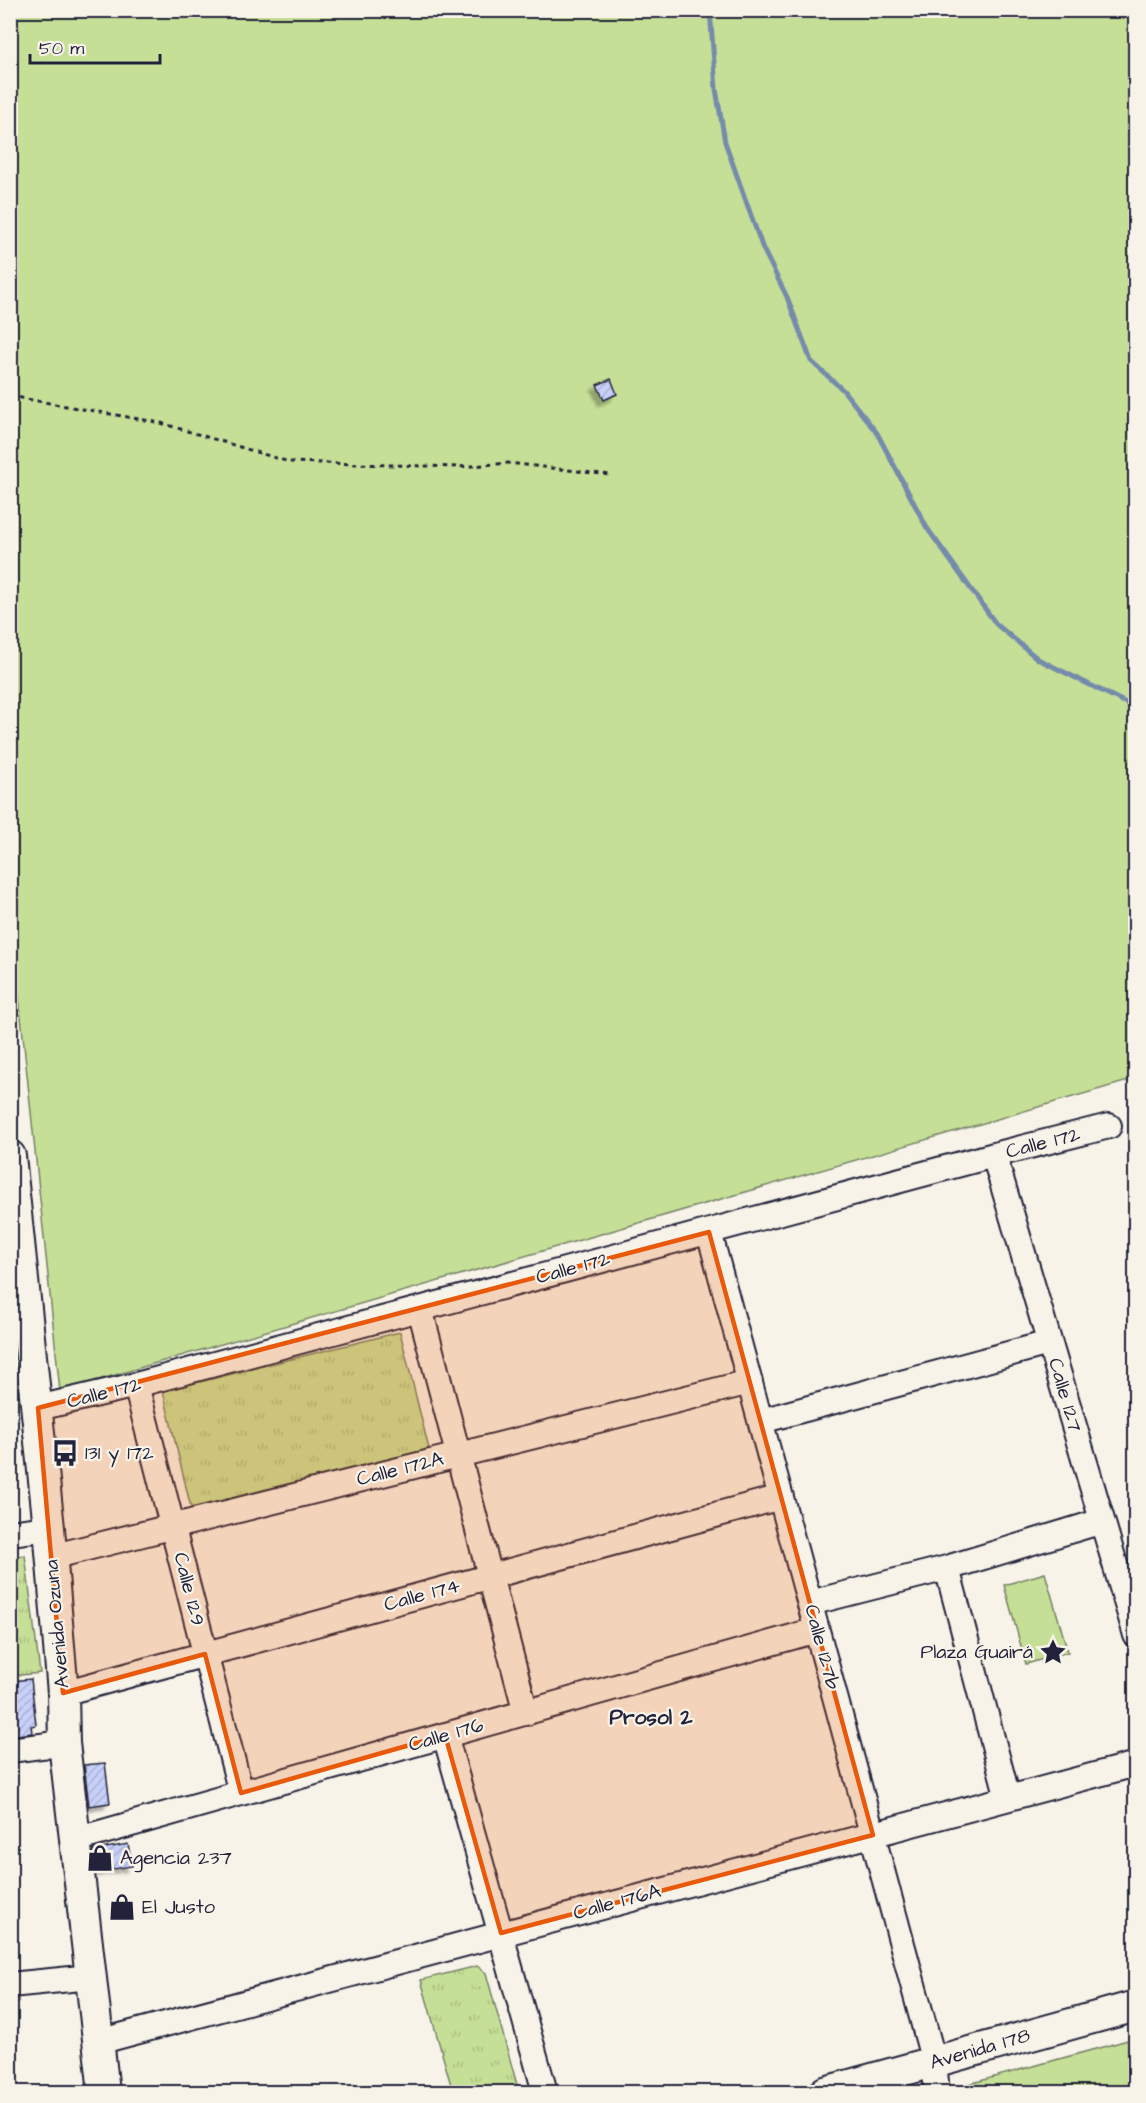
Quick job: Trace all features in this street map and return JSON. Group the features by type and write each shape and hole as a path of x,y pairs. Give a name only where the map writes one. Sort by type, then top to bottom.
{"main road":[{"name":"Avenida Ozuna","path":"10,1156 20,1328 38,1408 63,1693 64,1743 104,2092"},
{"name":"Avenida 178","path":"825,2092 1136,2006"}],"street":[{"name":"Calle 172","path":"38,1408 136,1385 1109,1126"},
{"name":"Calle 127","path":"994,1155 1136,1635"},
{"name":"Calle 127b","path":"709,1232 934,2062 937,2092"},
{"path":"420,1309 526,1713"},
{"path":"760,1421 1049,1343"},
{"name":"Calle 172A","path":"10,1533 50,1542 173,1526 750,1382"},
{"name":"Calle 129","path":"136,1385 241,1793"},
{"name":"Calle 174","path":"63,1693 781,1497"},
{"path":"810,1603 947,1568 1102,1521"},
{"path":"947,1568 1008,1798"},
{"name":"Calle 176","path":"75,1840 817,1630"},
{"path":"445,1735 545,2092"},
{"path":"10,1750 64,1743"},
{"name":"Calle 176A","path":"98,2042 1136,1764"},
{"path":"10,1985 91,1977"}],"path":[{"path":"10,396 160,423 289,462 459,467 509,463 610,475"}],"highlighted area":[{"path":"709,1232 873,1835 501,1933 445,1735 241,1793 205,1654 63,1693 38,1408"}],"green space":[{"path":"10,11 1135,11 1135,1079 60,1391 10,911"},
{"path":"400,1332 429,1449 191,1508 163,1391"},
{"path":"25,1555 40,1673 11,1676 11,1557"},
{"path":"1045,1573 1068,1652 1026,1664 1004,1585"},
{"path":"477,1966 486,1973 519,2092 453,2092 421,1980"},
{"path":"1135,2038 1135,2092 940,2092"}],"building":[{"path":"611,379 617,394 604,400 597,385"},
{"path":"31,1679 36,1725 31,1726 32,1733 10,1736 10,1681"},
{"path":"105,1763 110,1803 89,1806 84,1765"},
{"path":"128,1844 132,1866 96,1872 94,1850"}],"waterway":[{"path":"710,10 716,89 725,142 763,249 787,297 811,361 843,390 877,433 927,528 996,624 1038,659 1136,708"}],"place":[{"name":"131 y 172","path":"65,1453"},
{"name":"Plaza Guairá","path":"1053,1652"},
{"name":"Agencia 237","path":"100,1858"},
{"name":"El Justo","path":"122,1907"}],"district":[{"name":"Prosol 2","path":"651,1717"}]}
